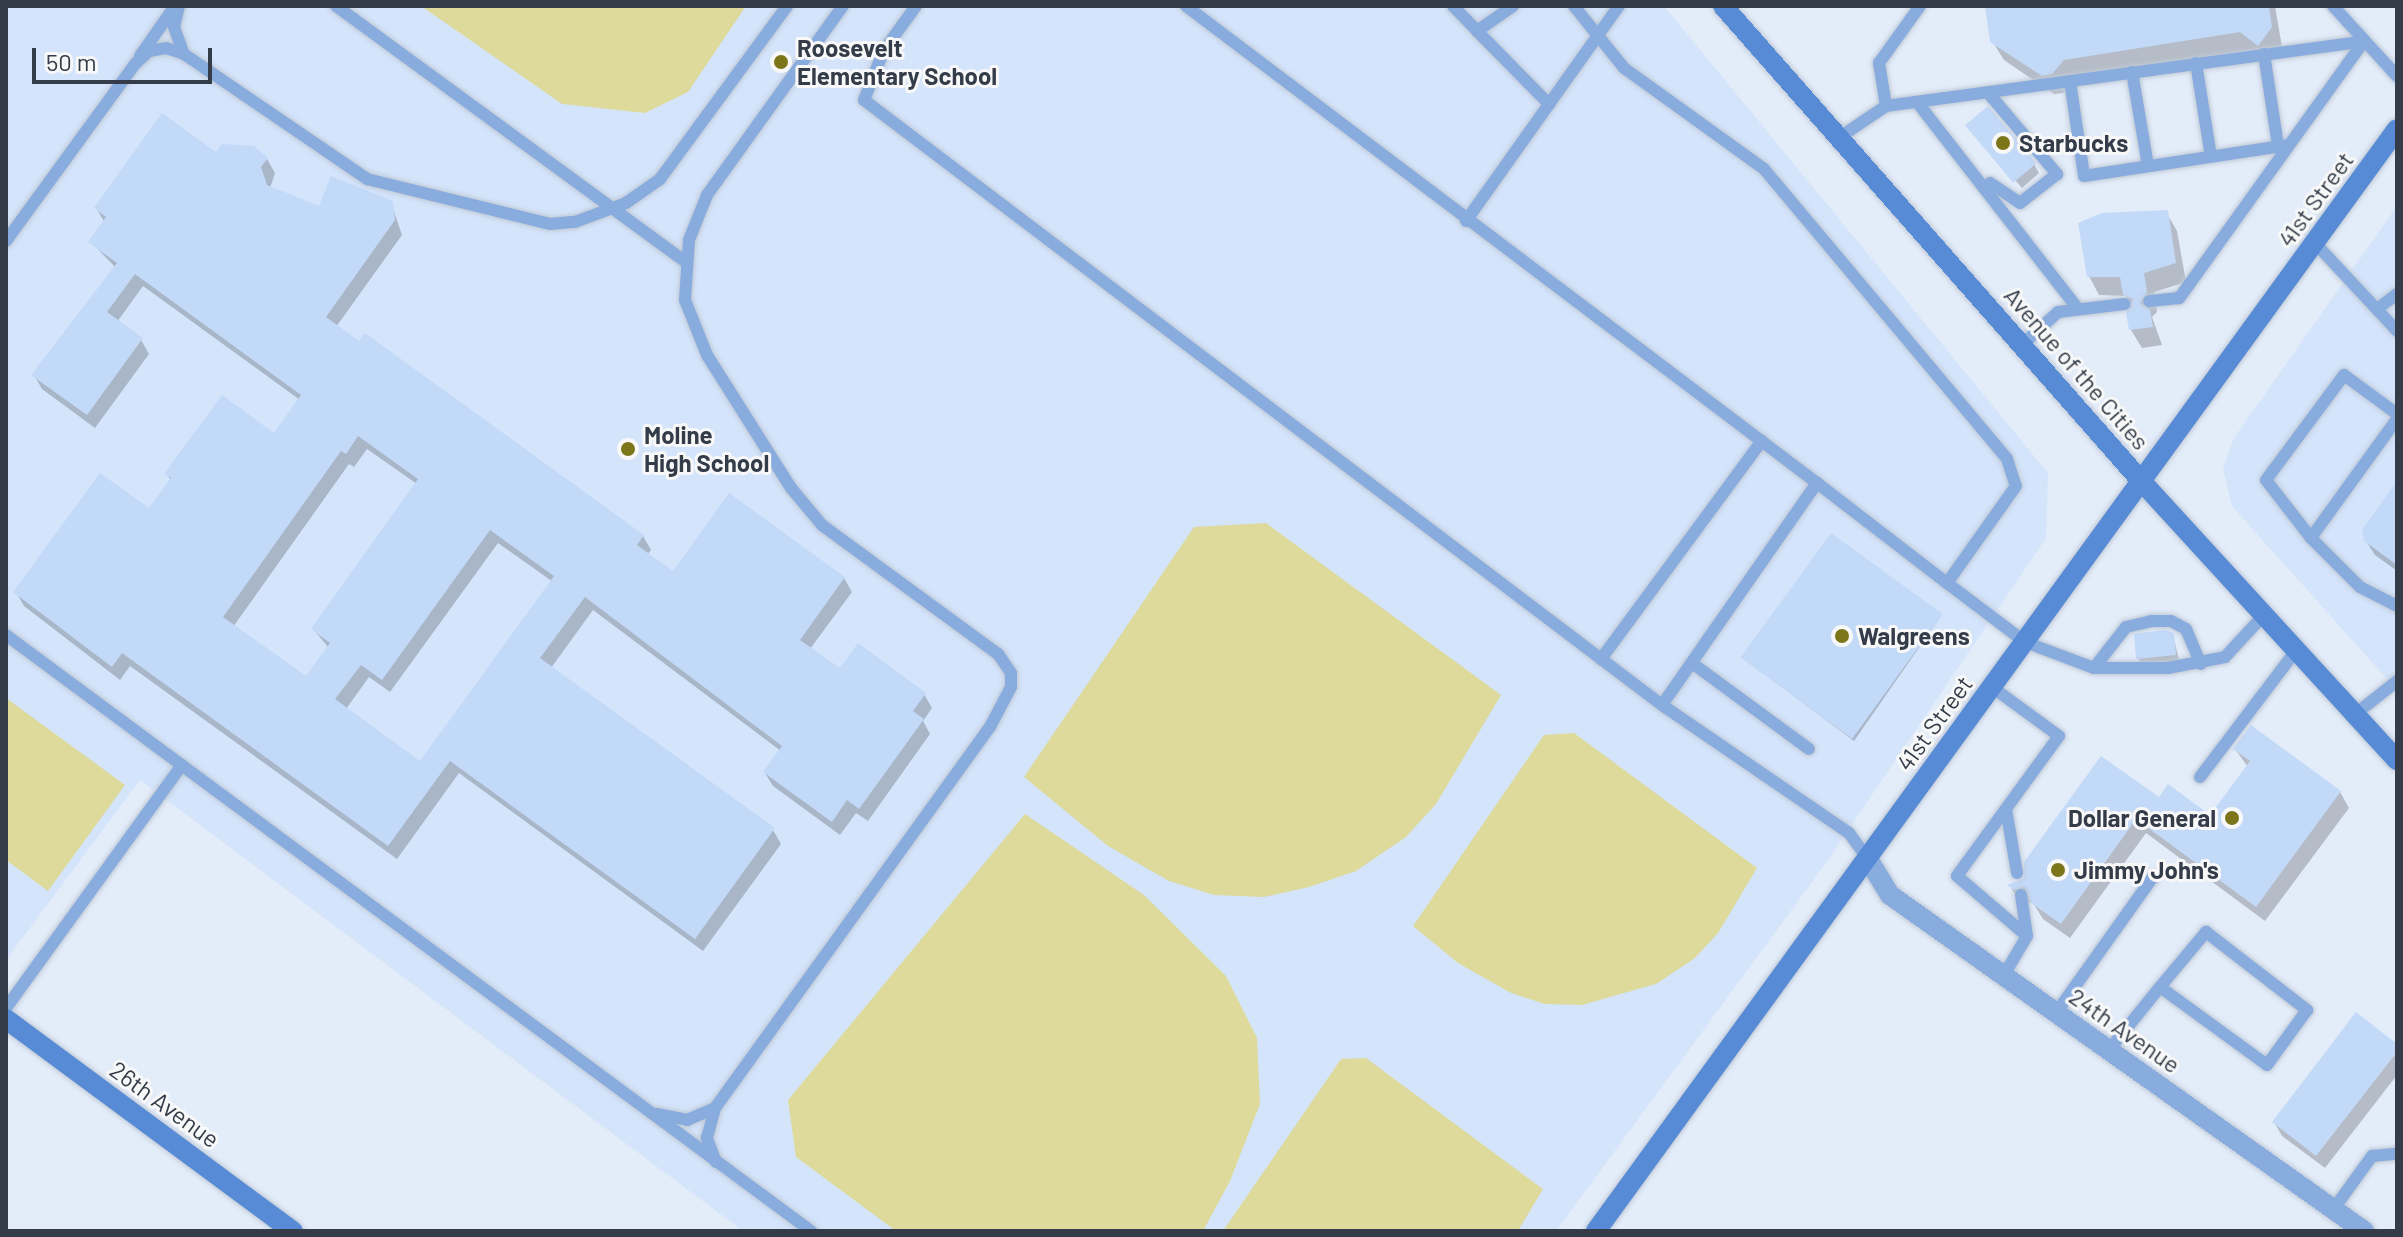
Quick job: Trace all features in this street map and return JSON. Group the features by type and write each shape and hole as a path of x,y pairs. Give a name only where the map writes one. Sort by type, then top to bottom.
{"street":[{"name":"Avenue of the Cities","path":"1723,6 2143,483 2397,760"},
{"name":"41st Street","path":"1596,1231 2143,483 2397,129"},
{"name":"24th Avenue","path":"1868,859 1890,895 2364,1231"},
{"name":"26th Avenue","path":"6,1019 293,1231"}],"lane":[{"path":"177,6 174,27 184,54"},
{"path":"6,241 177,6"},
{"path":"336,6 686,262"},
{"path":"135,64 159,49 184,54 367,179 550,224 614,208 660,179 787,6"},
{"path":"716,1162 707,1138 715,1108 990,727 1008,700 1011,673 998,654 822,525 791,488 707,355 685,300 686,262 695,220 707,195 843,6"},
{"path":"916,6 884,50 864,100 1662,705 1849,833 1868,859"},
{"path":"1186,6 2025,642 2094,668 2201,664 2225,657 2263,616"},
{"path":"1453,6 1549,104"},
{"path":"1477,31 1513,6"},
{"path":"1574,6 1599,33 1624,68 1764,169 2007,459 2016,486 1947,583"},
{"path":"1466,221 1619,6"},
{"path":"1886,106 1879,63 1920,6"},
{"path":"2333,6 2397,76"},
{"path":"1840,137 1886,106 1990,95 2132,72 2364,41"},
{"path":"2149,301 2179,298 2283,146 2364,41"},
{"path":"2264,54 2283,146"},
{"path":"2196,63 2211,157"},
{"path":"2132,72 2148,166"},
{"path":"2070,81 2084,176 2283,146"},
{"path":"1960,152 2007,199 2020,203 2055,180 2056,168 1990,95"},
{"path":"1917,102 1960,152 2078,309"},
{"path":"2315,243 2397,331"},
{"path":"2377,309 2397,294"},
{"path":"2022,345 2058,312 2125,304"},
{"path":"2311,538 2397,417 2344,375 2266,480 2311,538 2360,587 2397,606"},
{"path":"1601,659 1762,441"},
{"path":"1662,705 1817,483"},
{"path":"2094,668 2126,627 2151,621 2171,621 2186,629 2201,664"},
{"path":"6,635 811,1231"},
{"path":"2200,777 2295,652"},
{"path":"1692,663 1809,749"},
{"path":"2354,715 2397,681"},
{"path":"1992,687 2059,736 1957,876 2027,936"},
{"path":"6,1008 182,765"},
{"path":"2006,809 2017,873"},
{"path":"2056,1013 2153,877"},
{"path":"2004,975 2027,936 2021,895"},
{"path":"2109,1050 2160,987 2206,932 2307,1010 2267,1065 2160,987"},
{"path":"647,1110 687,1120 715,1108"},
{"path":"2333,1210 2372,1156 2397,1154"}],"shaded area":[{"name":"Moline High School","path":"6,6 1664,6 2048,473 2046,538 1823,867 1556,1231 743,1231 140,780 6,960"},
{"path":"421,6 746,6 688,92 645,113 562,104"},
{"path":"2397,206 2397,690 2232,506 2223,468 2234,438"},
{"path":"1266,523 1501,695 1436,804 1406,837 1356,871 1309,887 1264,897 1214,895 1169,881 1108,846 1024,777 1194,527"},
{"path":"6,698 125,785 48,891 6,860"},
{"path":"1574,733 1757,868 1718,933 1695,958 1656,984 1582,1005 1545,1004 1511,993 1458,963 1413,926 1544,735"},
{"path":"1025,814 1144,895 1226,976 1257,1038 1260,1104 1230,1181 1203,1231 896,1231 796,1157 788,1100"},
{"path":"1366,1058 1543,1189 1518,1231 1223,1231 1341,1059"}],"building":[{"path":"1985,6 2269,6 2272,27 2258,46 2240,32 2064,60 2052,74 2042,76 1990,42"},
{"name":"Starbucks","path":"1988,106 2036,163 2013,183 1965,125"},
{"path":"162,113 216,152 222,144 254,146 268,158 261,167 267,185 319,206 331,176 393,201 395,220 326,317 359,341 365,333 644,535 637,545 673,571 729,493 845,577 800,640 840,668 858,643 926,693 913,711 924,719 859,809 847,800 832,822 763,772 782,746 585,597 540,658 775,828 695,939 450,761 388,846 122,653 112,667 13,592 100,473 149,508 171,478 164,474 222,395 274,433 301,395 135,274 107,312 143,338 87,415 31,375 117,263 88,242 106,217 94,208","holes":["358,436 418,479 311,629 330,643 306,676 223,617 341,451 346,454","490,530 554,576 420,761 335,699 361,665 382,680"]},
{"path":"2168,210 2176,263 2144,273 2147,292 2140,303 2150,310 2153,327 2129,330 2126,313 2133,299 2123,295 2120,277 2087,277 2078,223 2102,213"},
{"path":"2397,481 2397,565 2364,541 2362,530"},
{"name":"Walgreens","path":"1831,533 1943,614 1852,739 1740,658"},
{"path":"2165,630 2174,633 2176,655 2136,659 2134,634"},
{"name":"Dollar General","path":"2251,725 2341,791 2256,907 2136,819 2061,924 2031,903 2025,887 2014,890 2007,885 2023,879 2024,862 2101,756 2159,797 2168,784 2210,815 2250,761 2233,749"},
{"path":"2356,1012 2397,1044 2397,1052 2316,1156 2272,1122"}],"place":[{"name":"Roosevelt Elementary School","path":"781,62"},
{"name":"Starbucks","path":"2003,143"},
{"name":"Moline High School","path":"628,449"},
{"name":"Walgreens","path":"1842,636"},
{"name":"Dollar General","path":"2232,818"},
{"name":"Jimmy John's","path":"2058,870"}]}
